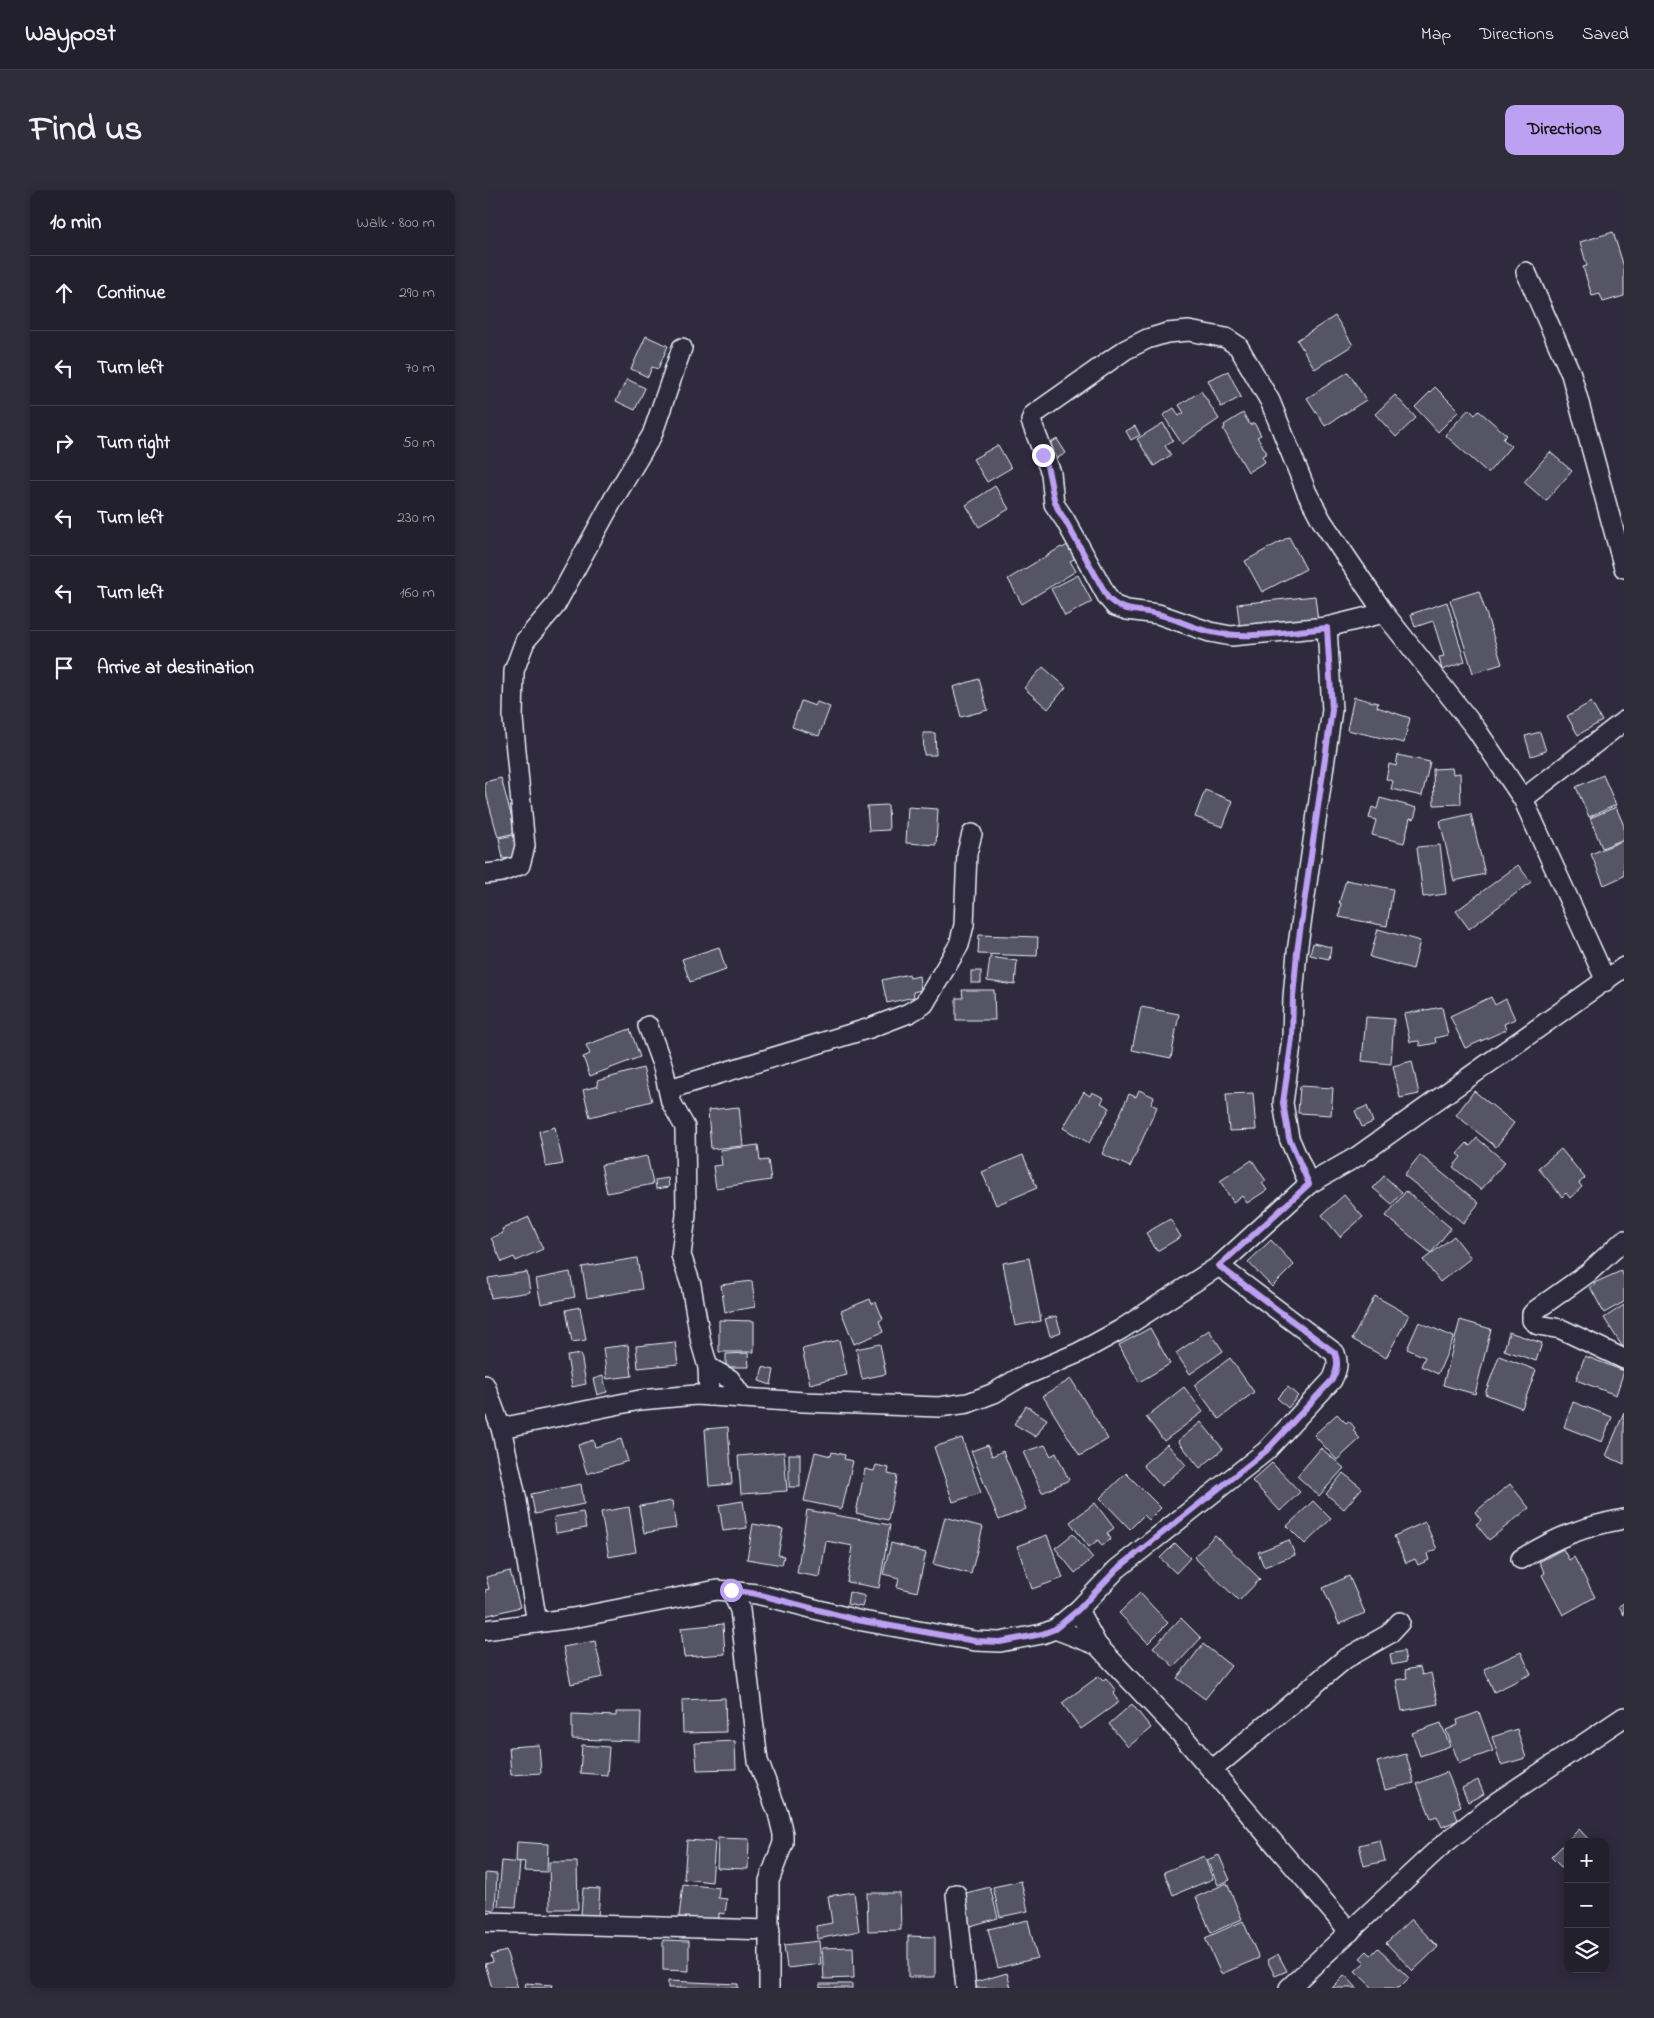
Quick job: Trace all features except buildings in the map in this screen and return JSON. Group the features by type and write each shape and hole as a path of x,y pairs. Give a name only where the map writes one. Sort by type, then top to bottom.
{"street":[{"path":"1526,272 1571,374 1624,568"},
{"path":"1384,612 1327,628 1231,636 1201,630 1158,614 1127,610 1115,606 1108,598 1065,520 1056,509 1051,473 1031,421 1033,415 1125,350 1147,339 1167,333 1189,332 1226,338 1238,346 1270,401 1307,493 1322,521 1384,612 1476,729 1523,799 1606,981"},
{"path":"485,874 502,872 520,865 525,846 513,719 514,671 525,641 555,606 613,500 652,435 682,348"},
{"path":"1309,1184 1289,1138 1283,1103 1292,1038 1297,952 1332,710 1327,628"},
{"path":"1523,799 1624,721"},
{"path":"669,1089 870,1028 909,1013 923,1004 959,945 964,925 967,853 972,834"},
{"path":"501,1428 640,1400 696,1395 939,1407 967,1403 1086,1348 1120,1330 1219,1266 1309,1184 1358,1156 1624,967"},
{"path":"649,1026 669,1089 671,1102 685,1128 686,1215 681,1255 693,1294 698,1328 708,1367 709,1396"},
{"path":"1624,1240 1588,1272 1532,1314 1532,1320 1538,1325 1561,1329 1624,1359"},
{"path":"485,1630 537,1623 717,1590 757,1594 857,1620 975,1641 1007,1641 1042,1634 1055,1629 1078,1610 1117,1569 1266,1451 1332,1380 1337,1369 1338,1360 1335,1353 1219,1266"},
{"path":"708,1367 730,1379 743,1398"},
{"path":"485,1385 501,1428 517,1502 537,1623"},
{"path":"1521,1559 1561,1536 1586,1526 1624,1518"},
{"path":"731,1590 740,1610 758,1761 776,1808 783,1834 783,1843 769,1881 769,1988"},
{"path":"740,1610 757,1594"},
{"path":"1078,1610 1097,1644 1212,1770 1350,1932"},
{"path":"1212,1770 1345,1658 1389,1634 1400,1622"},
{"path":"1055,1629 1097,1644"},
{"path":"1289,1988 1439,1848 1497,1802 1624,1717"},
{"path":"956,1894 966,1988"},
{"path":"485,1922 769,1930"}],"route":[{"path":"731,1590 757,1594 857,1620 975,1641 1000,1642 1042,1634 1055,1629 1078,1610 1117,1569 1266,1451 1332,1380 1337,1369 1338,1360 1335,1353 1219,1266 1309,1184 1289,1138 1283,1103 1292,1038 1297,952 1332,710 1327,628 1231,636 1192,627 1158,614 1127,610 1115,606 1108,598 1065,520 1056,509 1051,473 1043,455"}]}
